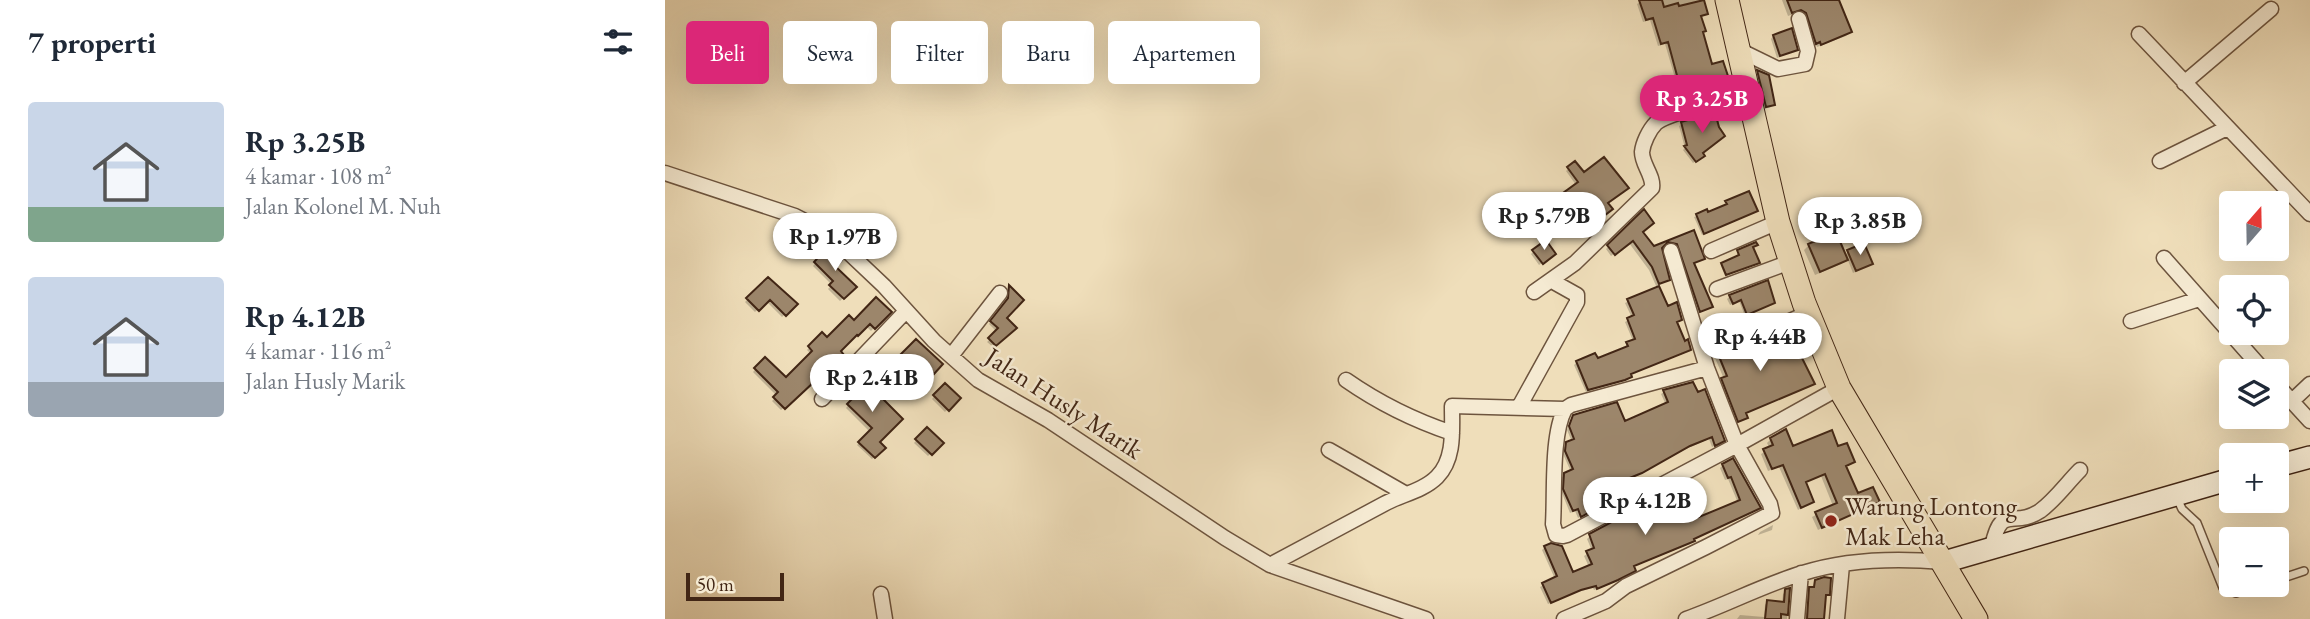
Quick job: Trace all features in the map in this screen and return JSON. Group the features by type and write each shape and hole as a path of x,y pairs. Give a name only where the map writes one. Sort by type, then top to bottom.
{"main road":[{"path":"1727,0 1779,222 1808,313 1839,388 1976,619"}],"street":[{"path":"2184,83 2271,9"},
{"path":"1739,50 1778,69 1805,64 1808,51 1799,19"},
{"path":"2139,34 2310,214"},
{"path":"1534,292 1583,255 1653,184 1642,153 1648,134 1656,123 1670,116 1749,92"},
{"path":"2159,161 2227,128"},
{"name":"Jalan Husly Marik","path":"665,173 812,224 845,248 978,380 1048,420 1270,565 1426,619"},
{"path":"1711,251 1779,222"},
{"path":"1564,619 1606,601 1626,586 1772,513 1770,504 1737,445 1707,368 1671,251"},
{"path":"2164,258 2253,359"},
{"path":"1717,289 1790,262"},
{"path":"1519,407 1577,302 1577,295 1572,290 1552,281"},
{"path":"951,356 1000,293"},
{"path":"2131,321 2199,299"},
{"path":"823,399 906,311"},
{"path":"1736,345 1808,313"},
{"path":"1707,368 1571,405 1566,410 1561,417 1557,437 1553,524 1556,535 1567,535 1839,388"},
{"path":"1346,380 1387,407 1418,422 1452,433"},
{"path":"2292,401 2310,384"},
{"path":"2289,398 2310,421"},
{"path":"1270,565 1438,477 1449,457 1454,399 1566,410"},
{"path":"1329,450 1406,494"},
{"path":"2289,463 2310,457"},
{"path":"1992,547 1999,523 2041,510 2080,470"},
{"path":"1686,619 1801,573 1856,562 1918,559 1944,562 2219,482"},
{"path":"1837,619 1842,565"},
{"path":"1797,619 1801,573"},
{"path":"881,594 885,619"},
{"path":"1731,619 1733,601"}],"lane":[{"path":"2175,494 2182,509 2197,523 2219,578"},
{"path":"2289,576 2304,571"}],"building":[{"path":"1639,0 1662,0 1664,7 1704,0 1708,14 1701,16 1706,31 1703,32 1712,64 1723,61 1728,76 1696,86 1694,79 1679,83 1668,42 1661,44 1653,18 1646,20"},
{"path":"1787,0 1839,0 1852,32 1821,45 1820,42 1816,44 1806,13 1801,10 1792,13"},
{"path":"1792,28 1798,50 1780,56 1773,35"},
{"path":"1757,70 1769,75 1775,105 1766,107"},
{"path":"1661,85 1665,99 1655,102 1651,88"},
{"path":"1715,112 1725,136 1696,162 1684,146 1687,145 1681,122"},
{"path":"1604,157 1629,188 1608,203 1613,209 1600,219 1602,222 1593,229 1563,193 1578,182 1567,167 1575,161 1584,172"},
{"path":"1749,191 1758,211 1704,234 1696,214 1727,204 1725,201"},
{"path":"1644,209 1654,223 1643,232 1654,246 1694,230 1705,259 1694,263 1713,307 1700,312 1677,244 1668,242 1662,248 1670,280 1659,284 1652,267 1633,241 1615,255 1607,245"},
{"path":"1836,232 1848,260 1820,272 1808,244"},
{"path":"1546,240 1556,254 1543,264 1532,250"},
{"path":"1756,242 1758,245 1753,247 1760,263 1726,275 1721,263 1739,255 1737,250"},
{"path":"1864,243 1873,264 1856,271 1847,250"},
{"path":"828,247 842,260 836,267 857,287 844,299 829,285 833,281 814,262"},
{"path":"768,277 798,304 786,316 770,300 759,311 746,298"},
{"path":"1768,280 1775,303 1747,315 1741,300 1733,304 1729,295"},
{"path":"1009,285 1024,300 1007,318 1017,328 996,346 988,338 998,328 990,321 1008,298"},
{"path":"1659,286 1668,306 1677,302 1682,320 1677,322 1685,341 1688,339 1691,350 1631,374 1632,377 1625,380 1588,390 1576,361 1595,353 1598,358 1628,346 1626,342 1635,339 1627,318 1634,315 1627,299"},
{"path":"876,297 892,312 875,329 870,324 841,351 847,359 830,377 828,375 818,386 814,382 785,409 773,397 778,392 754,368 765,357 786,377 812,351 808,346 822,332 827,337 849,315 854,320"},
{"path":"1718,327 1727,349 1734,354 1778,337 1783,349 1795,344 1815,384 1746,413 1748,418 1738,422 1721,378 1727,376 1716,349 1712,351 1706,332"},
{"path":"916,339 943,364 934,374 918,358 907,368 897,358"},
{"path":"861,372 903,419 880,442 886,448 875,458 858,442 872,428 847,404 853,398 844,390"},
{"path":"1693,382 1698,392 1705,389 1725,441 1715,446 1712,437 1690,446 1642,473 1600,490 1602,493 1588,499 1593,510 1581,517 1578,509 1573,511 1563,489 1564,473 1573,469 1565,451 1566,442 1574,439 1569,426 1573,415 1617,402 1625,421 1668,402 1663,390"},
{"path":"945,383 961,398 949,411 933,395"},
{"path":"927,427 944,443 932,455 915,439"},
{"path":"1786,429 1793,446 1832,430 1838,446 1847,443 1855,462 1846,466 1858,493 1873,487 1880,502 1822,528 1815,512 1837,503 1825,474 1806,482 1814,502 1801,508 1783,465 1772,469 1763,449 1773,445 1770,438"},
{"path":"1733,458 1761,508 1694,539 1695,541 1634,566 1636,571 1618,580 1597,589 1596,586 1581,590 1551,603 1542,583 1557,576 1544,546 1551,543 1562,546 1573,572 1592,564 1586,551 1594,548 1589,534 1685,483 1699,517 1740,500 1731,477 1728,478 1722,464"},
{"path":"1831,578 1824,619 1807,619 1809,587 1814,587 1815,580"},
{"path":"1790,588 1788,615 1781,614 1781,619 1765,619 1767,600 1784,602 1785,589"}],"place":[{"name":"Warung Lontong Mak Leha","path":"1831,521"}]}
